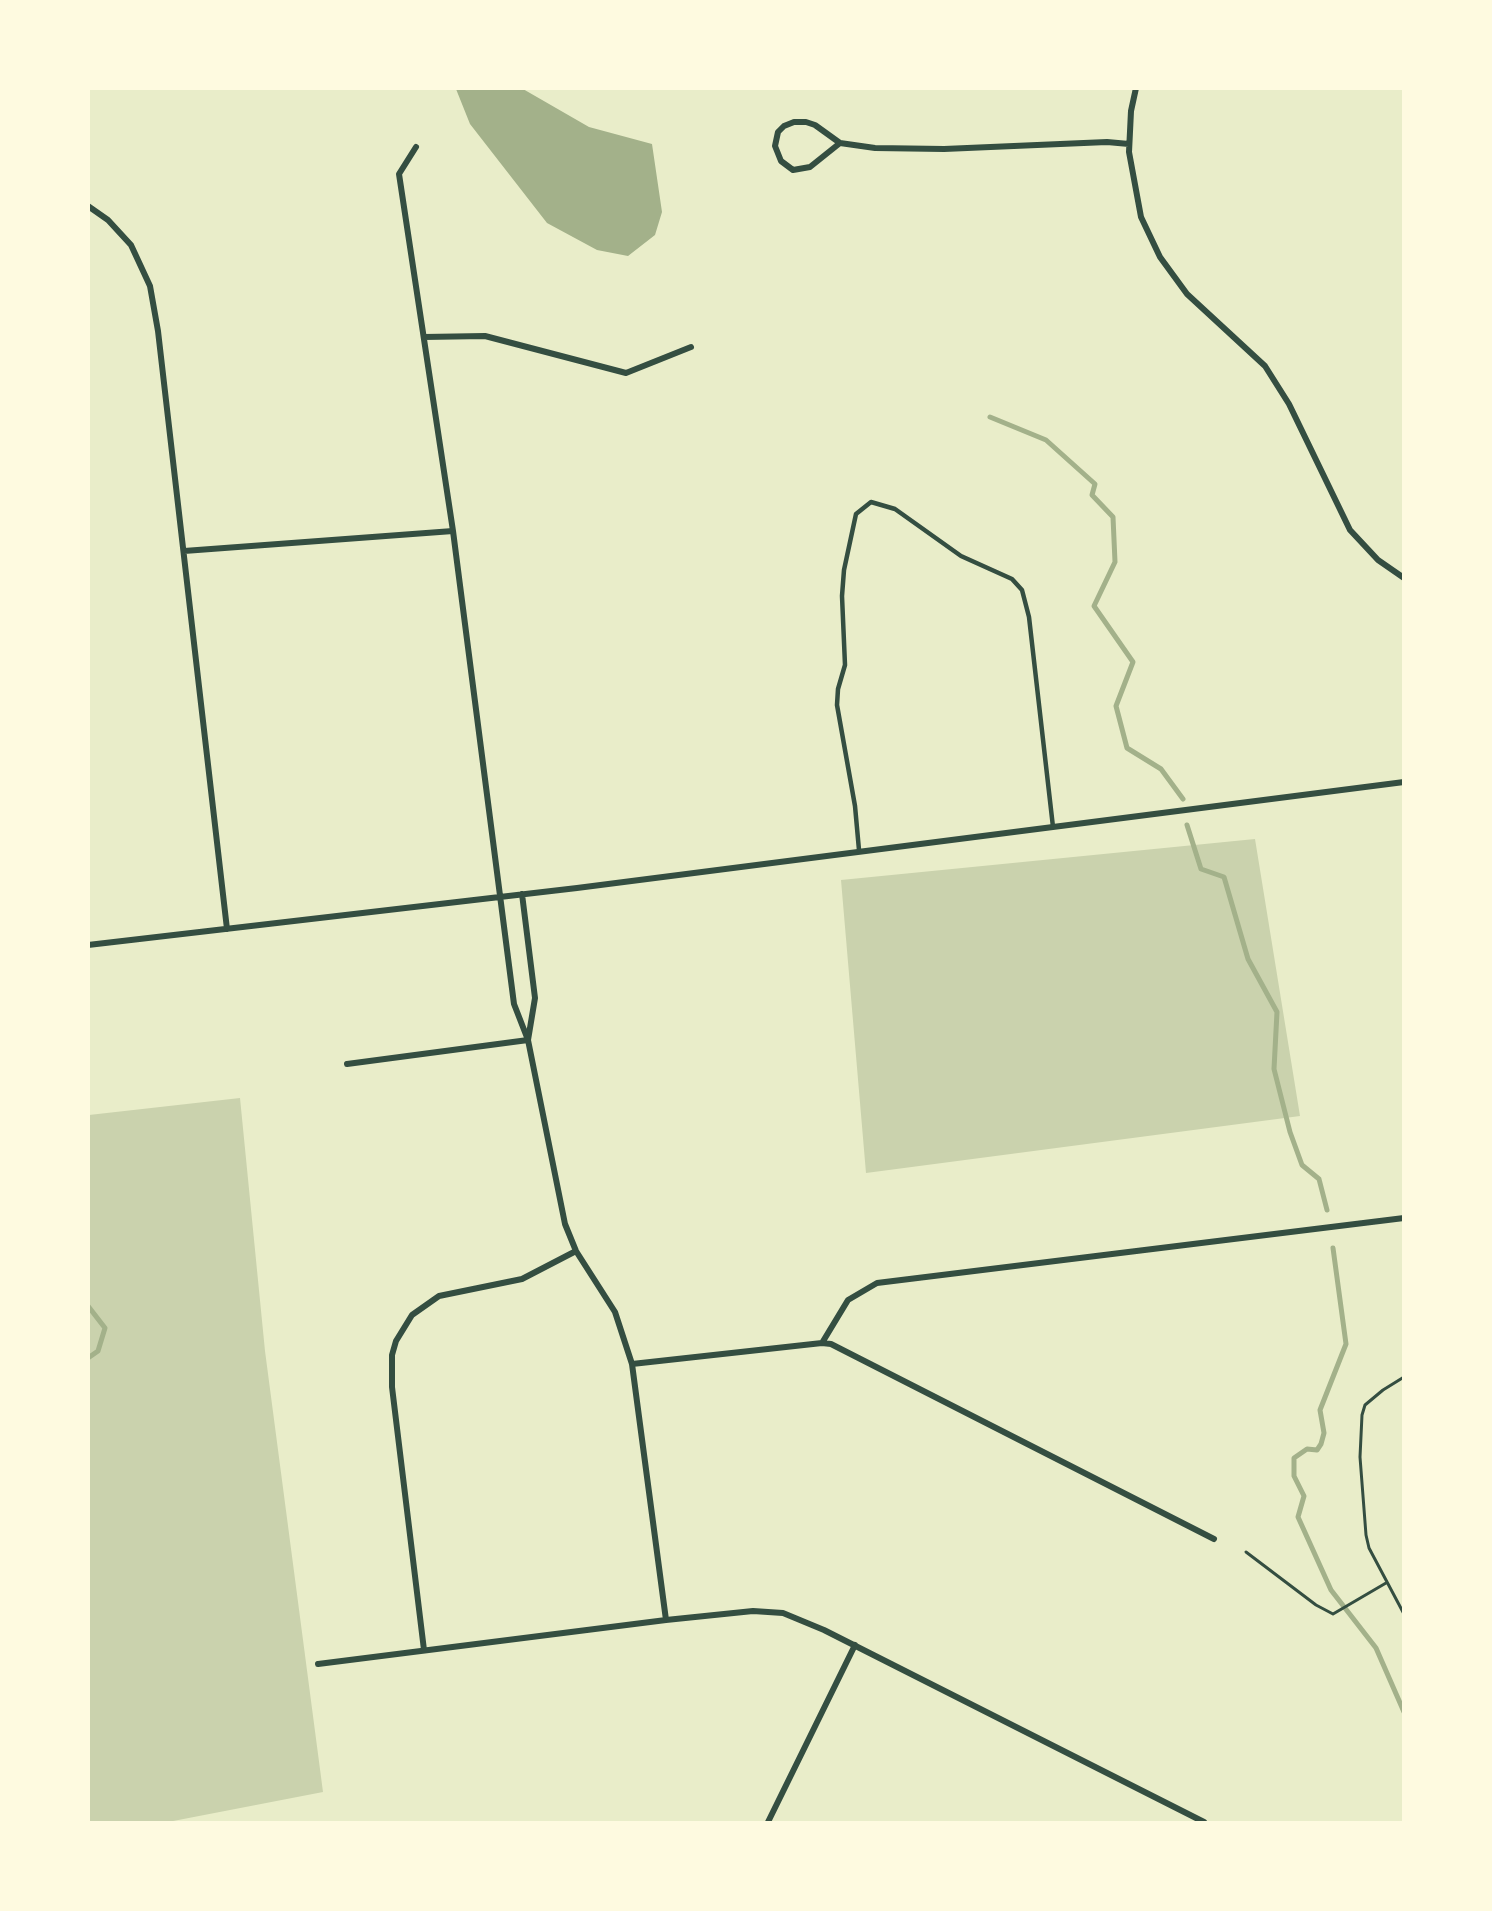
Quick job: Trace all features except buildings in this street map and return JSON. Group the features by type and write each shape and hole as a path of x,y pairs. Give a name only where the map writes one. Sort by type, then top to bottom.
{"street":[{"path":"1136,88 1129,144 1138,205 1160,258 1187,294 1265,366 1288,404 1350,530 1378,560 1404,578"},
{"path":"840,143 818,163 802,170 793,170 781,161 775,146 778,132 784,126 806,122 840,143 875,148 944,149 1107,142 1129,144"},
{"path":"416,147 399,174 453,531 498,897 514,1004 528,1040 565,1224 576,1251 615,1312 632,1364 666,1620"},
{"path":"88,206 127,240 150,286 158,331 227,929"},
{"path":"424,337 485,336 626,373 691,346"},
{"path":"183,551 453,531"},
{"path":"88,945 498,897 1404,782"},
{"path":"522,894 535,998 528,1040"},
{"path":"346,1064 528,1040"},
{"path":"822,1343 848,1299 877,1283 1404,1218"},
{"path":"424,1650 392,1387 392,1355 396,1341 412,1315 439,1296 522,1279 576,1251"},
{"path":"632,1364 822,1343 857,1356 1214,1539"},
{"path":"318,1664 666,1620 753,1611 783,1613 855,1645 1204,1822"},
{"path":"768,1822 855,1645"}],"lane":[{"path":"859,850 855,806 837,697 844,665 842,596 844,570 856,514 871,502 895,509 961,556 1012,579 1022,590 1029,617 1053,827"}],"path":[{"path":"1404,1377 1365,1405 1362,1415 1360,1457 1366,1535 1386,1583 1404,1614"},
{"path":"1246,1552 1316,1605 1333,1614 1386,1583"}],"shaded area":[{"path":"456,89 523,89 589,127 652,144 662,212 655,235 628,256 597,250 547,223 470,124"},
{"path":"1255,839 1300,1116 866,1173 841,880"},
{"path":"240,1098 265,1351 323,1792 168,1822 89,1822 89,1115"}],"waterway":[{"path":"990,417 1046,440 1095,484 1092,495 1113,517 1115,562 1094,606 1133,662 1116,706 1127,748 1161,769 1183,799"},
{"path":"1187,825 1201,869 1224,877 1248,959 1277,1012 1274,1069 1290,1132 1302,1165 1319,1179 1327,1210"},
{"path":"1333,1248 1346,1344 1320,1410 1324,1433 1321,1444 1317,1450 1307,1449 1294,1458 1294,1476 1304,1496 1298,1517 1331,1590 1376,1648 1404,1712"},
{"path":"88,1306 105,1328 98,1351 88,1358"}]}
